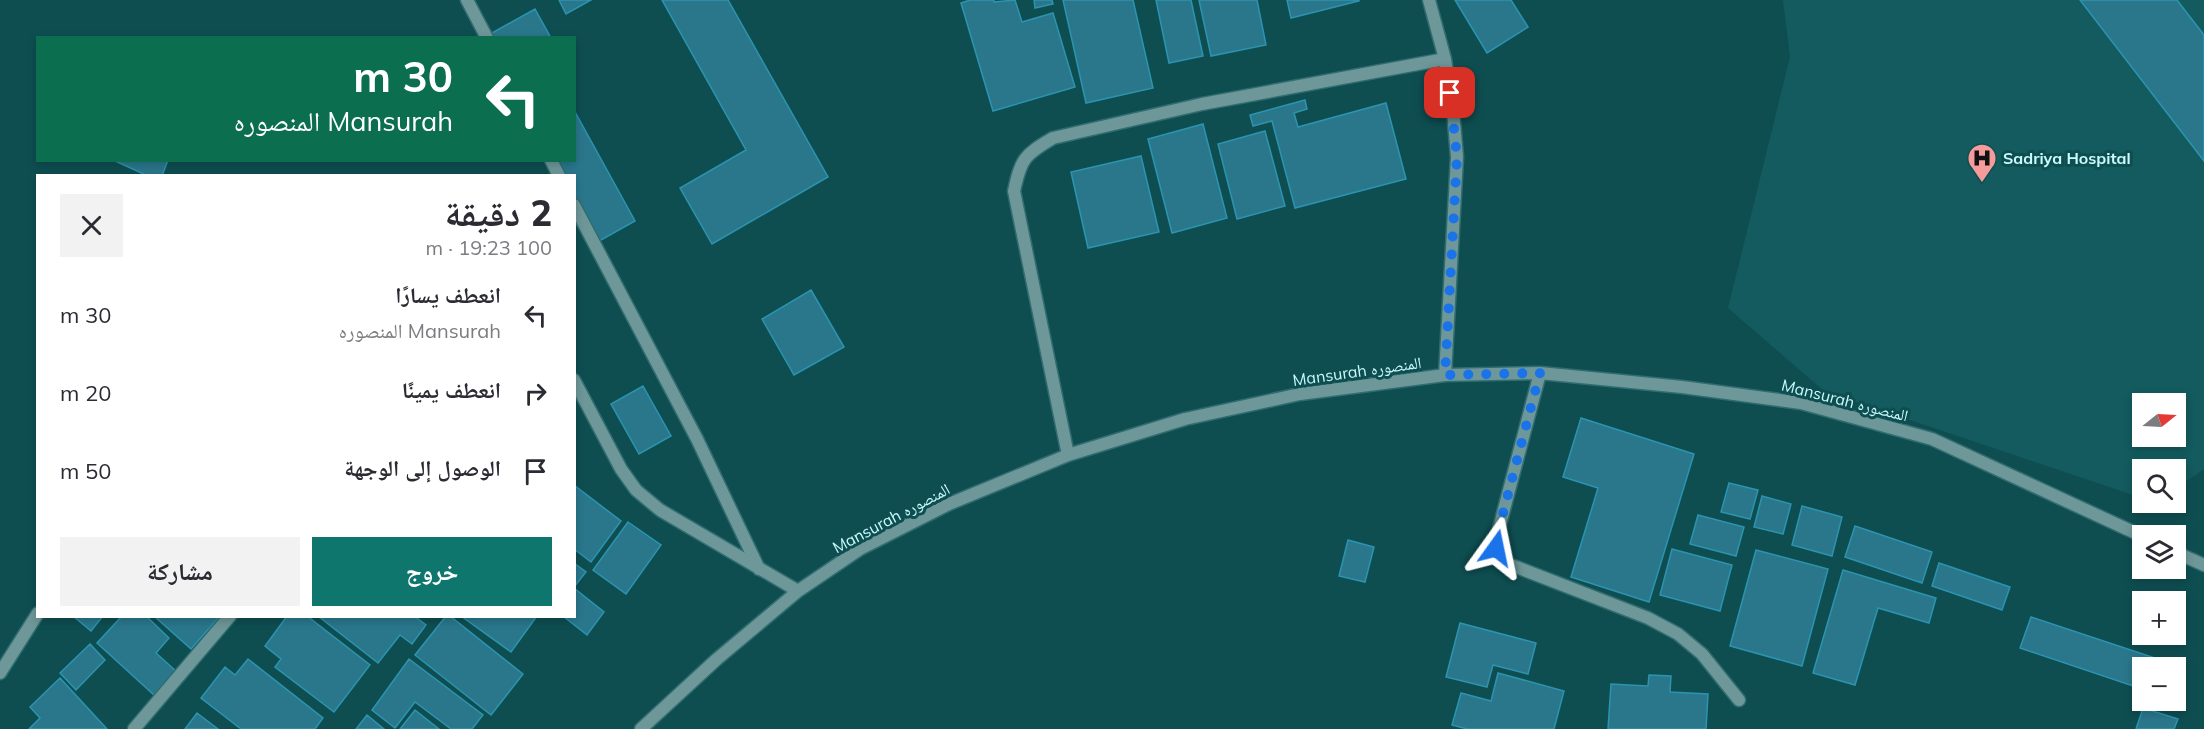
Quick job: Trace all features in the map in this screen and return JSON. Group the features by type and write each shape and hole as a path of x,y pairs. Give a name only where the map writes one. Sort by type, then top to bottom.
{"street":[{"path":"467,0 486,36"},
{"path":"1429,0 1445,59 1457,157 1445,375"},
{"path":"1068,455 1014,191 1020,167 1032,151 1053,138 1202,104 1445,59"},
{"path":"576,209 697,439 759,569"},
{"path":"1540,373 1497,536 1498,557 1506,564 1648,618 1678,634 1702,654 1739,700"},
{"name":"Mansurah المنصوره","path":"641,729 717,659 798,591 860,549 949,504 1068,455 1185,419 1277,399 1445,375 1540,373 1682,387 1801,403 1932,439 2132,531"},
{"path":"576,385 621,469 636,490 660,510 798,591"},
{"path":"2186,557 2204,565"},
{"path":"0,673 36,616"},
{"path":"134,729 228,618"}],"shaded area":[{"name":"Sadriya Hospital","path":"1783,0 2204,0 2204,469 2186,481 2186,459 2132,459 2132,495 1824,391 1728,308 1790,57"}],"building":[{"path":"559,0 591,0 566,14"},
{"path":"662,0 728,0 828,177 712,244 680,188 746,150"},
{"path":"970,0 994,0 994,2 1015,0 1022,22 1053,13 1075,87 993,111 961,3"},
{"path":"1034,0 1052,0 1053,4 1035,8"},
{"path":"1063,0 1133,0 1153,88 1086,103"},
{"path":"1156,0 1191,0 1203,56 1169,63"},
{"path":"1199,0 1257,0 1266,45 1211,56"},
{"path":"1287,0 1359,0 1359,1 1291,18"},
{"path":"1455,0 1511,0 1528,27 1487,53"},
{"path":"2080,0 2177,0 2204,35 2204,161"},
{"path":"535,9 550,36 487,36"},
{"path":"1305,100 1307,109 1294,113 1298,127 1386,103 1406,179 1295,208 1272,121 1253,126 1250,115"},
{"path":"576,114 635,221 594,244 576,212 576,174 556,174 549,162 576,162"},
{"path":"1203,124 1227,218 1172,233 1148,139"},
{"path":"1265,131 1285,206 1237,219 1218,144"},
{"path":"1141,156 1159,232 1088,248 1071,172"},
{"path":"117,162 167,162 163,174 144,174"},
{"path":"811,290 844,347 794,375 762,319"},
{"path":"643,386 671,436 639,454 611,404"},
{"path":"1581,418 1694,454 1649,602 1571,577 1598,488 1563,477"},
{"path":"1729,483 1758,490 1750,519 1721,512"},
{"path":"576,487 621,521 591,562 576,551"},
{"path":"1762,496 1791,504 1783,534 1754,527"},
{"path":"1802,506 1842,517 1832,556 1792,545"},
{"path":"1698,515 1744,527 1736,556 1690,544"},
{"path":"628,522 661,545 626,594 593,570"},
{"path":"1855,526 1932,552 1922,583 1845,557"},
{"path":"1348,540 1374,547 1365,582 1339,576"},
{"path":"1672,549 1732,565 1720,611 1660,595"},
{"path":"1756,550 1828,569 1802,666 1730,646"},
{"path":"1939,563 2010,587 2002,610 1932,586"},
{"path":"576,564 586,572 576,584"},
{"path":"1843,570 1936,598 1929,623 1878,608 1855,685 1813,673"},
{"path":"576,590 604,612 587,635 566,618 576,618"},
{"path":"2031,617 2152,657 2132,657 2132,686 2020,648"},
{"path":"75,618 101,618 91,631"},
{"path":"120,618 148,618 169,638 156,653 177,672 155,696 97,643"},
{"path":"156,618 218,618 191,649"},
{"path":"286,618 310,618 370,665 334,712 275,667 281,659 265,646"},
{"path":"321,618 417,618 426,625 412,644 400,635 378,663"},
{"path":"444,618 453,618 523,674 491,715 415,655"},
{"path":"464,618 536,618 511,652"},
{"path":"1460,623 1536,643 1528,674 1493,665 1487,687 1446,677"},
{"path":"90,644 105,660 76,690 60,673"},
{"path":"248,659 323,718 315,729 241,729 201,698 225,667 235,675"},
{"path":"409,659 483,715 472,729 451,729 415,702 395,728 372,710"},
{"path":"1498,673 1564,691 1554,729 1467,729 1452,725 1461,693 1491,701"},
{"path":"1649,675 1671,676 1670,692 1708,694 1706,729 1608,729 1611,684 1648,686"},
{"path":"60,678 107,729 29,729 40,718 30,707"},
{"path":"415,710 439,729 400,729"},
{"path":"2142,711 2153,711 2178,719 2174,729 2136,729"},
{"path":"197,713 218,729 185,729"},
{"path":"367,715 384,729 356,729"}],"place":[{"name":"Sadriya Hospital","path":"1982,184"}],"route":[{"path":"1450,93 1457,157 1445,375 1540,373 1497,536 1496,548"}]}
